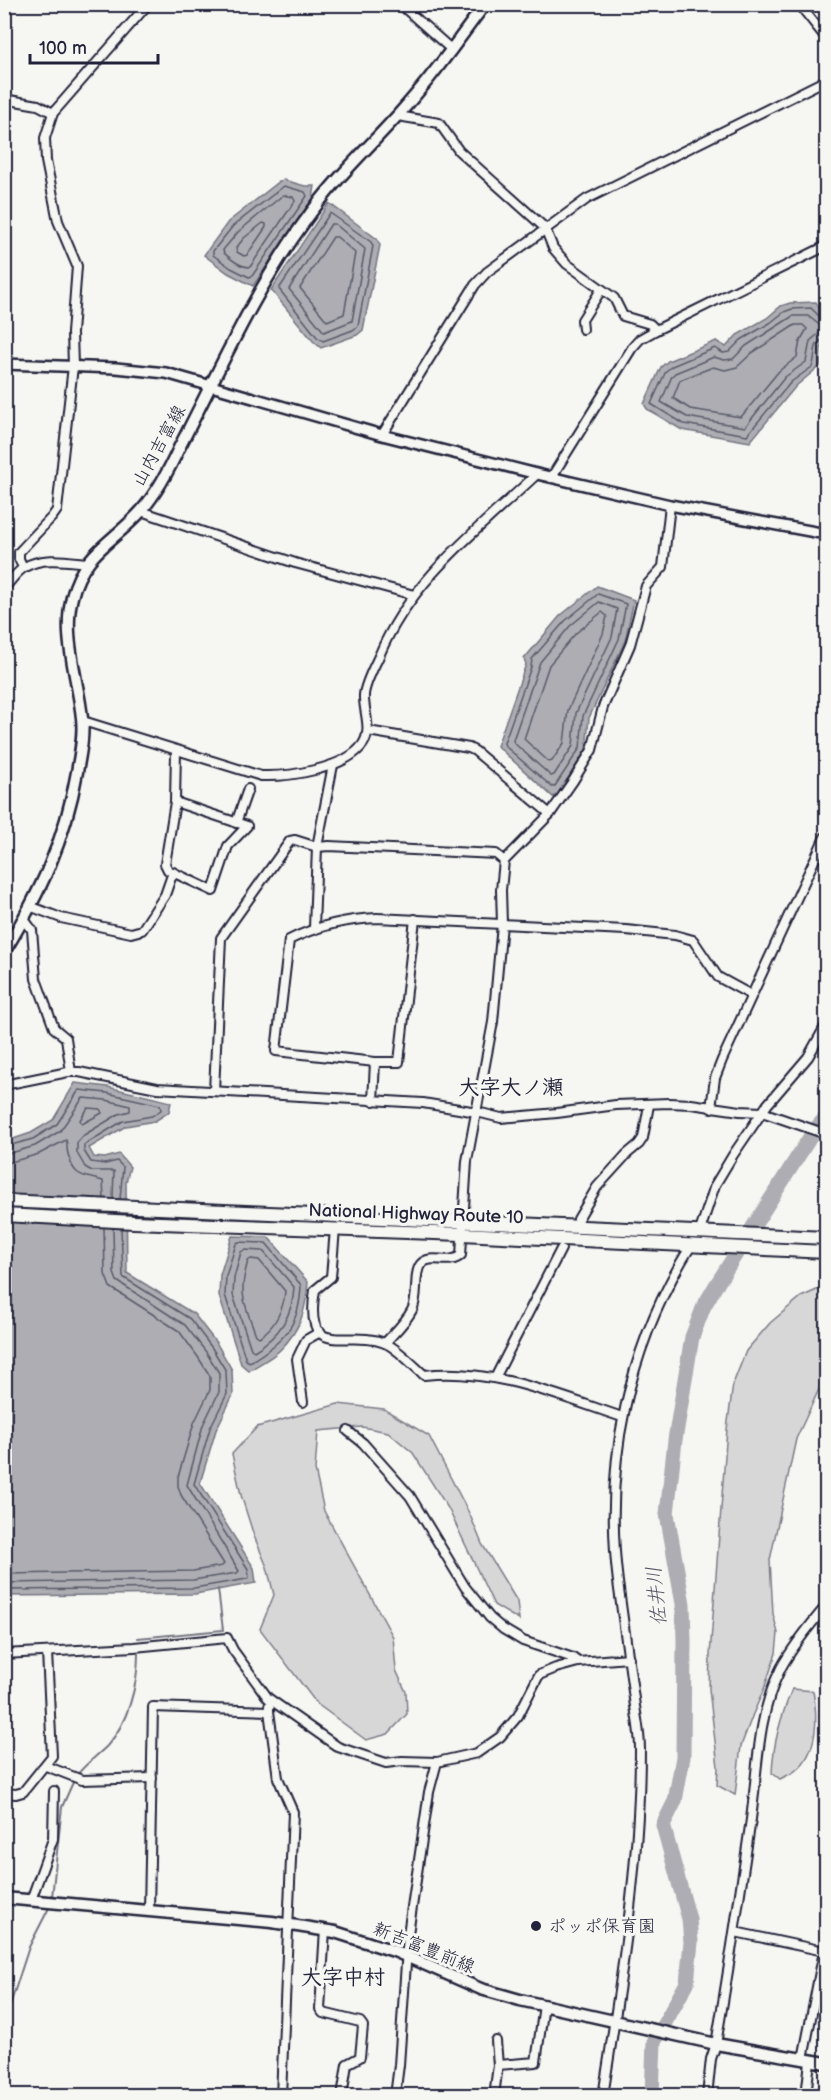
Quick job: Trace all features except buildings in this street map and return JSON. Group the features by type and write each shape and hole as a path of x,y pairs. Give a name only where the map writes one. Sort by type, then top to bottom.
{"highway":[{"name":"National Highway Route 10","path":"4,1201 463,1227 691,1246 826,1252"},
{"name":"National Highway Route 10","path":"4,1215 335,1229 463,1227 826,1238"}],"main road":[{"name":"山内吉富線","path":"4,952 32,906 53,862 67,822 80,754 83,721 68,621 72,596 87,563 101,546 141,511 167,475 267,279 305,221 346,169 398,116 452,50 485,4"},
{"name":"新吉富豊前線","path":"4,1898 289,1924 325,1930 362,1941 481,1989 716,2044 826,2063"}],"street":[{"path":"23,567 19,559 19,552 57,510 73,366 72,333 77,266 58,221 46,161 45,138 53,113 148,4"},
{"path":"400,4 452,50"},
{"path":"800,4 826,39"},
{"path":"382,435 475,285 487,272 587,199 826,80"},
{"path":"4,99 38,105 53,113"},
{"path":"398,116 439,123 459,151 545,228 554,248 567,264 614,298 623,316 650,324 656,330"},
{"path":"551,478 632,348 640,339 826,246"},
{"path":"583,329 582,320 602,290"},
{"path":"4,364 73,366 166,373 382,435 551,478 670,505 826,534"},
{"path":"83,721 261,776 279,777 333,765 352,754 363,744 368,731 364,693 395,622 414,595 447,557 537,474"},
{"path":"385,1343 412,1310 416,1296 417,1271 421,1264 428,1260 459,1258 467,1161 494,1022 502,924 501,890 504,861 550,814 592,750 603,706 630,645 646,586 663,567 670,505"},
{"path":"141,511 295,563 414,595"},
{"path":"4,588 23,567 35,562 52,560 87,563"},
{"path":"368,731 469,748 550,814"},
{"path":"175,802 247,826 228,846 213,891 168,870 165,864 175,802 176,750"},
{"path":"314,928 317,847 333,765"},
{"path":"236,823 248,789"},
{"path":"711,1108 715,1078 825,837"},
{"path":"214,1091 221,938 290,841 295,840 317,847 341,846 496,854 504,861"},
{"path":"32,906 61,918 132,933 142,930 165,895 173,872"},
{"path":"415,919 399,1062 375,1062 276,1051 289,940 314,928 370,918 415,919 626,930 685,937 693,940 717,977 751,995"},
{"path":"24,919 32,930 36,979 54,1028 66,1038 71,1072"},
{"path":"603,2096 630,1910 637,1835 640,1746 618,1581 613,1518 616,1452 622,1417 633,1377 663,1295 691,1246 705,1233 715,1185 776,1092 808,1057 826,1024"},
{"path":"373,1101 375,1062"},
{"path":"4,1084 71,1072 157,1088 423,1103 501,1118 616,1105 669,1103 762,1112 826,1134"},
{"path":"579,1219 597,1187 639,1144 649,1105"},
{"path":"335,1229 331,1277 315,1290 312,1312 320,1332 331,1339 385,1343 424,1375 443,1373 495,1378 557,1395 622,1417"},
{"path":"495,1378 561,1249"},
{"path":"303,1402 297,1359 306,1340 320,1332"},
{"path":"348,1431 363,1443 410,1496 465,1587 490,1618 523,1641 578,1662"},
{"path":"707,2096 711,2059 716,2044 735,1932 753,1806 761,1726 780,1669 826,1606"},
{"path":"4,1654 134,1647 227,1638 233,1650 268,1698 338,1747 386,1763 437,1762 477,1753 500,1737 518,1716 539,1675 578,1662 629,1658"},
{"path":"4,1793 23,1792 52,1756 47,1652"},
{"path":"268,1698 278,1778 293,1812 281,2096"},
{"path":"149,1911 153,1707 269,1711"},
{"path":"395,2096 414,1886 429,1792 437,1762"},
{"path":"46,1766 82,1780 152,1778"},
{"path":"32,1900 52,1839 54,1791"},
{"path":"325,1930 320,2009 323,2013 360,2022 363,2026 360,2056 347,2064 342,2096"},
{"path":"735,1932 825,1951 807,2060 806,2096"},
{"path":"498,2065 536,2062 544,2005"},
{"path":"494,2096 498,2065 496,2041"}],"shaded area":[{"path":"826,1286 826,1374 796,1439 770,1560 773,1614 778,1633 776,1653 741,1746 735,1795 717,1785 718,1767 709,1689 727,1429 733,1384 746,1351 770,1323 801,1297"},
{"path":"338,1404 384,1409 429,1436 470,1515 482,1544 517,1601 519,1620 494,1605 448,1508 413,1453 388,1432 362,1427 318,1431 315,1470 324,1511 393,1637 396,1670 406,1692 407,1714 388,1734 366,1740 317,1704 260,1629 274,1595 267,1567 241,1495 232,1454 257,1427"},
{"path":"792,1689 813,1691 816,1712 815,1734 809,1754 803,1763 780,1779 772,1773 774,1751 781,1720"}],"water":[{"path":"284,180 305,186 315,186 313,198 253,286 228,273 204,255 228,222"},
{"path":"329,203 377,239 380,245 363,330 357,335 321,348 271,290"},
{"path":"816,302 826,315 826,343 821,348 820,366 796,386 750,442 682,430 647,409 644,404 661,367 668,361 716,341 726,347 737,335 767,318 781,306 790,303"},
{"path":"597,586 634,600 625,641 589,718 586,750 557,795 553,797 497,746 526,664 524,659 560,616"},
{"path":"75,1083 108,1087 171,1102 169,1112 155,1121 126,1126 89,1148 94,1157 105,1158 119,1154 130,1167 126,1182 127,1273 194,1314 217,1344 232,1370 233,1395 216,1430 200,1483 254,1568 256,1583 195,1594 5,1596 4,1142 31,1133 53,1120"},
{"path":"232,1236 268,1237 308,1282 304,1310 298,1327 277,1353 249,1371 241,1364 219,1296 220,1275"}],"waterway":[{"name":"佐井川","path":"652,2096 654,2042 687,1983 691,1942 689,1919 663,1825 675,1801 683,1757 683,1604 667,1514 675,1440 692,1337 704,1306 715,1287 814,1131 826,1117"},
{"path":"138,1638 223,1630 218,1589"},
{"path":"77,1775 107,1746 121,1726 134,1690 138,1654"},
{"path":"52,1897 62,1807 74,1780"},
{"path":"4,2024 29,1947 50,1906"}],"place":[{"name":"ポッポ保育園","path":"536,1926"}],"district":[{"name":"大字大ノ瀬","path":"511,1087"},
{"name":"大字中村","path":"343,1977"}]}
